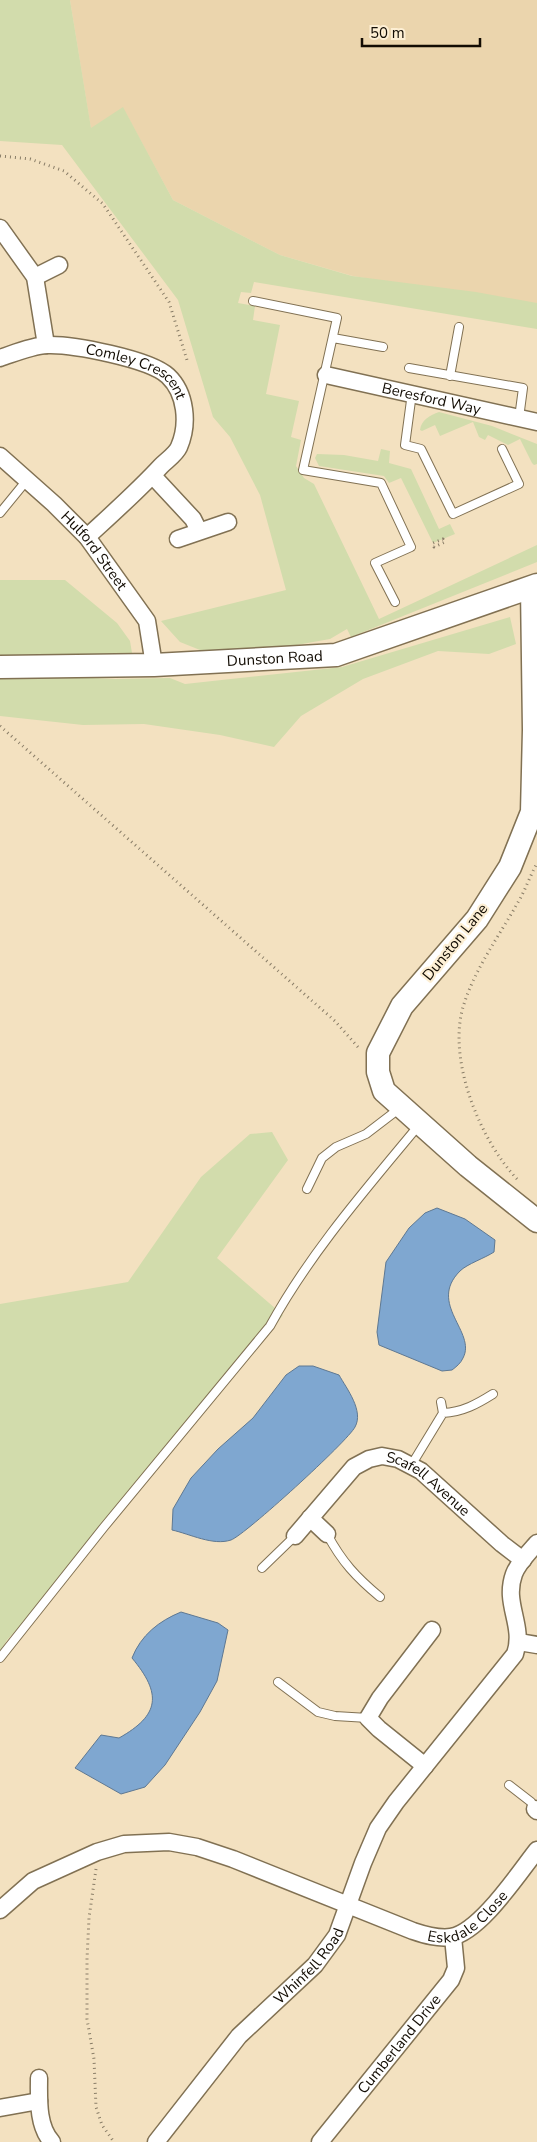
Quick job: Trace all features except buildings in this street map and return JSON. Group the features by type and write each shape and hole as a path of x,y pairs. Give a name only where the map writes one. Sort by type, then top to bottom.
{"street":[{"path":"0,228 35,277 46,345"},
{"path":"35,277 59,265"},
{"name":"Comley Crescent","path":"0,358 26,349 46,345 64,346 114,355 156,368 168,376 178,390 184,408 184,426 179,448 87,538"},
{"name":"Beresford Way","path":"326,375 537,422"},
{"name":"Hulford Street","path":"0,456 87,538 147,621 154,666"},
{"path":"152,476 193,519 198,531"},
{"path":"178,539 228,522"},
{"name":"Dunston Road","path":"0,667 154,666 336,655 535,586"},
{"name":"Dunston Lane","path":"378,1053 402,1006 477,919 510,867 532,812 535,586"},
{"path":"378,1053 378,1072 384,1091 468,1166 537,1221"},
{"name":"Scafell Avenue","path":"295,1536 354,1467 369,1459 382,1456 398,1458 412,1464 523,1560"},
{"path":"310,1518 328,1534"},
{"path":"537,1543 514,1573 510,1588 510,1603 517,1626 519,1642 537,1645"},
{"path":"425,1766 368,1718 380,1698 432,1630"},
{"name":"Whinfell Road","path":"156,2142 239,2036 315,1965 337,1935 378,1828 425,1766 510,1662 519,1642"},
{"name":"Eskdale Close","path":"0,1910 33,1881 97,1852 124,1844 169,1842 197,1847 233,1859 412,1931 427,1935 453,1937 484,1917 537,1850"},
{"name":"Cumberland Drive","path":"320,2142 451,1980 456,1968 453,1937"},
{"path":"39,2078 39,2101 46,2136 52,2142"},
{"path":"0,2108 39,2101"}],"lane":[{"path":"253,301 337,318 326,375 303,470 381,483 411,546 375,563 395,602"},
{"path":"450,376 459,327"},
{"path":"333,338 383,347"},
{"path":"409,368 523,388 519,418"},
{"path":"412,393 405,445 421,449 453,514 518,484 502,449"},
{"path":"0,513 27,480"},
{"path":"306,1189 322,1158 336,1147 366,1134 402,1107"},
{"path":"0,1658 104,1527 270,1326 286,1296 345,1215 421,1124"},
{"path":"443,1413 471,1408 493,1394"},
{"path":"412,1464 443,1413 441,1402"},
{"path":"328,1534 341,1559 352,1573 380,1597"},
{"path":"262,1568 295,1536"},
{"path":"278,1682 318,1712 335,1716 368,1718"},
{"path":"509,1785 531,1802 536,1810"}],"path":[{"path":"0,156 30,160 64,171 103,204 169,302 186,360"},
{"path":"0,726 335,1021 358,1047 378,1053"},
{"path":"520,1182 485,1133 469,1099 461,1061 459,1029 463,1005 476,977 518,902 537,863"},
{"path":"97,1852 96,1878 89,1918 87,1951 87,2019 94,2059 96,2107 102,2125 114,2142"}],"shaded area":[{"path":"70,0 537,0 537,307 353,276 280,255 173,200 123,108 91,129"}],"green space":[{"path":"0,0 70,0 91,128 123,107 173,200 280,255 352,276 476,292 537,303 537,329 254,282 251,293 241,292 238,303 255,306 253,320 280,325 266,394 299,401 291,437 301,440 296,466 304,478 314,484 379,619 537,545 537,562 351,637 347,629 330,639 274,649 205,652 180,642 161,621 286,590 260,495 230,437 213,417 178,300 62,145 0,141"},
{"path":"439,412 492,426 537,444 537,464 534,465 532,463 520,439 508,445 488,435 485,440 479,437 473,422 440,436 435,425 422,431 420,430 426,418"},
{"path":"381,449 390,451 389,463 411,469 439,529 450,524 455,534 433,543 401,478 389,483 384,476 319,466 315,458 317,454 344,455 378,461"},
{"path":"0,580 65,580 117,623 130,641 132,653 114,661 0,662"},
{"path":"510,617 516,644 489,654 438,651 363,679 301,716 274,747 220,735 144,724 83,725 0,716 0,674 116,679 170,678 185,684 342,667"},
{"path":"272,1132 288,1160 217,1258 283,1315 258,1348 67,1567 27,1619 7,1640 0,1652 0,1304 128,1282 201,1177 250,1134"}],"water":[{"path":"437,1208 465,1219 495,1240 494,1252 463,1268 451,1283 450,1306 464,1338 466,1348 463,1358 458,1365 452,1370 442,1371 379,1345 377,1332 386,1262 409,1228 425,1213"},
{"path":"299,1366 313,1366 339,1375 356,1407 357,1421 355,1427 335,1450 296,1487 231,1540 209,1541 172,1530 173,1509 191,1478 218,1449 253,1418 286,1375"},
{"path":"181,1612 218,1623 228,1630 217,1681 200,1712 165,1765 145,1787 121,1794 75,1768 101,1735 119,1738 143,1721 152,1703 152,1693 142,1671 132,1658 140,1642 158,1624"}]}
